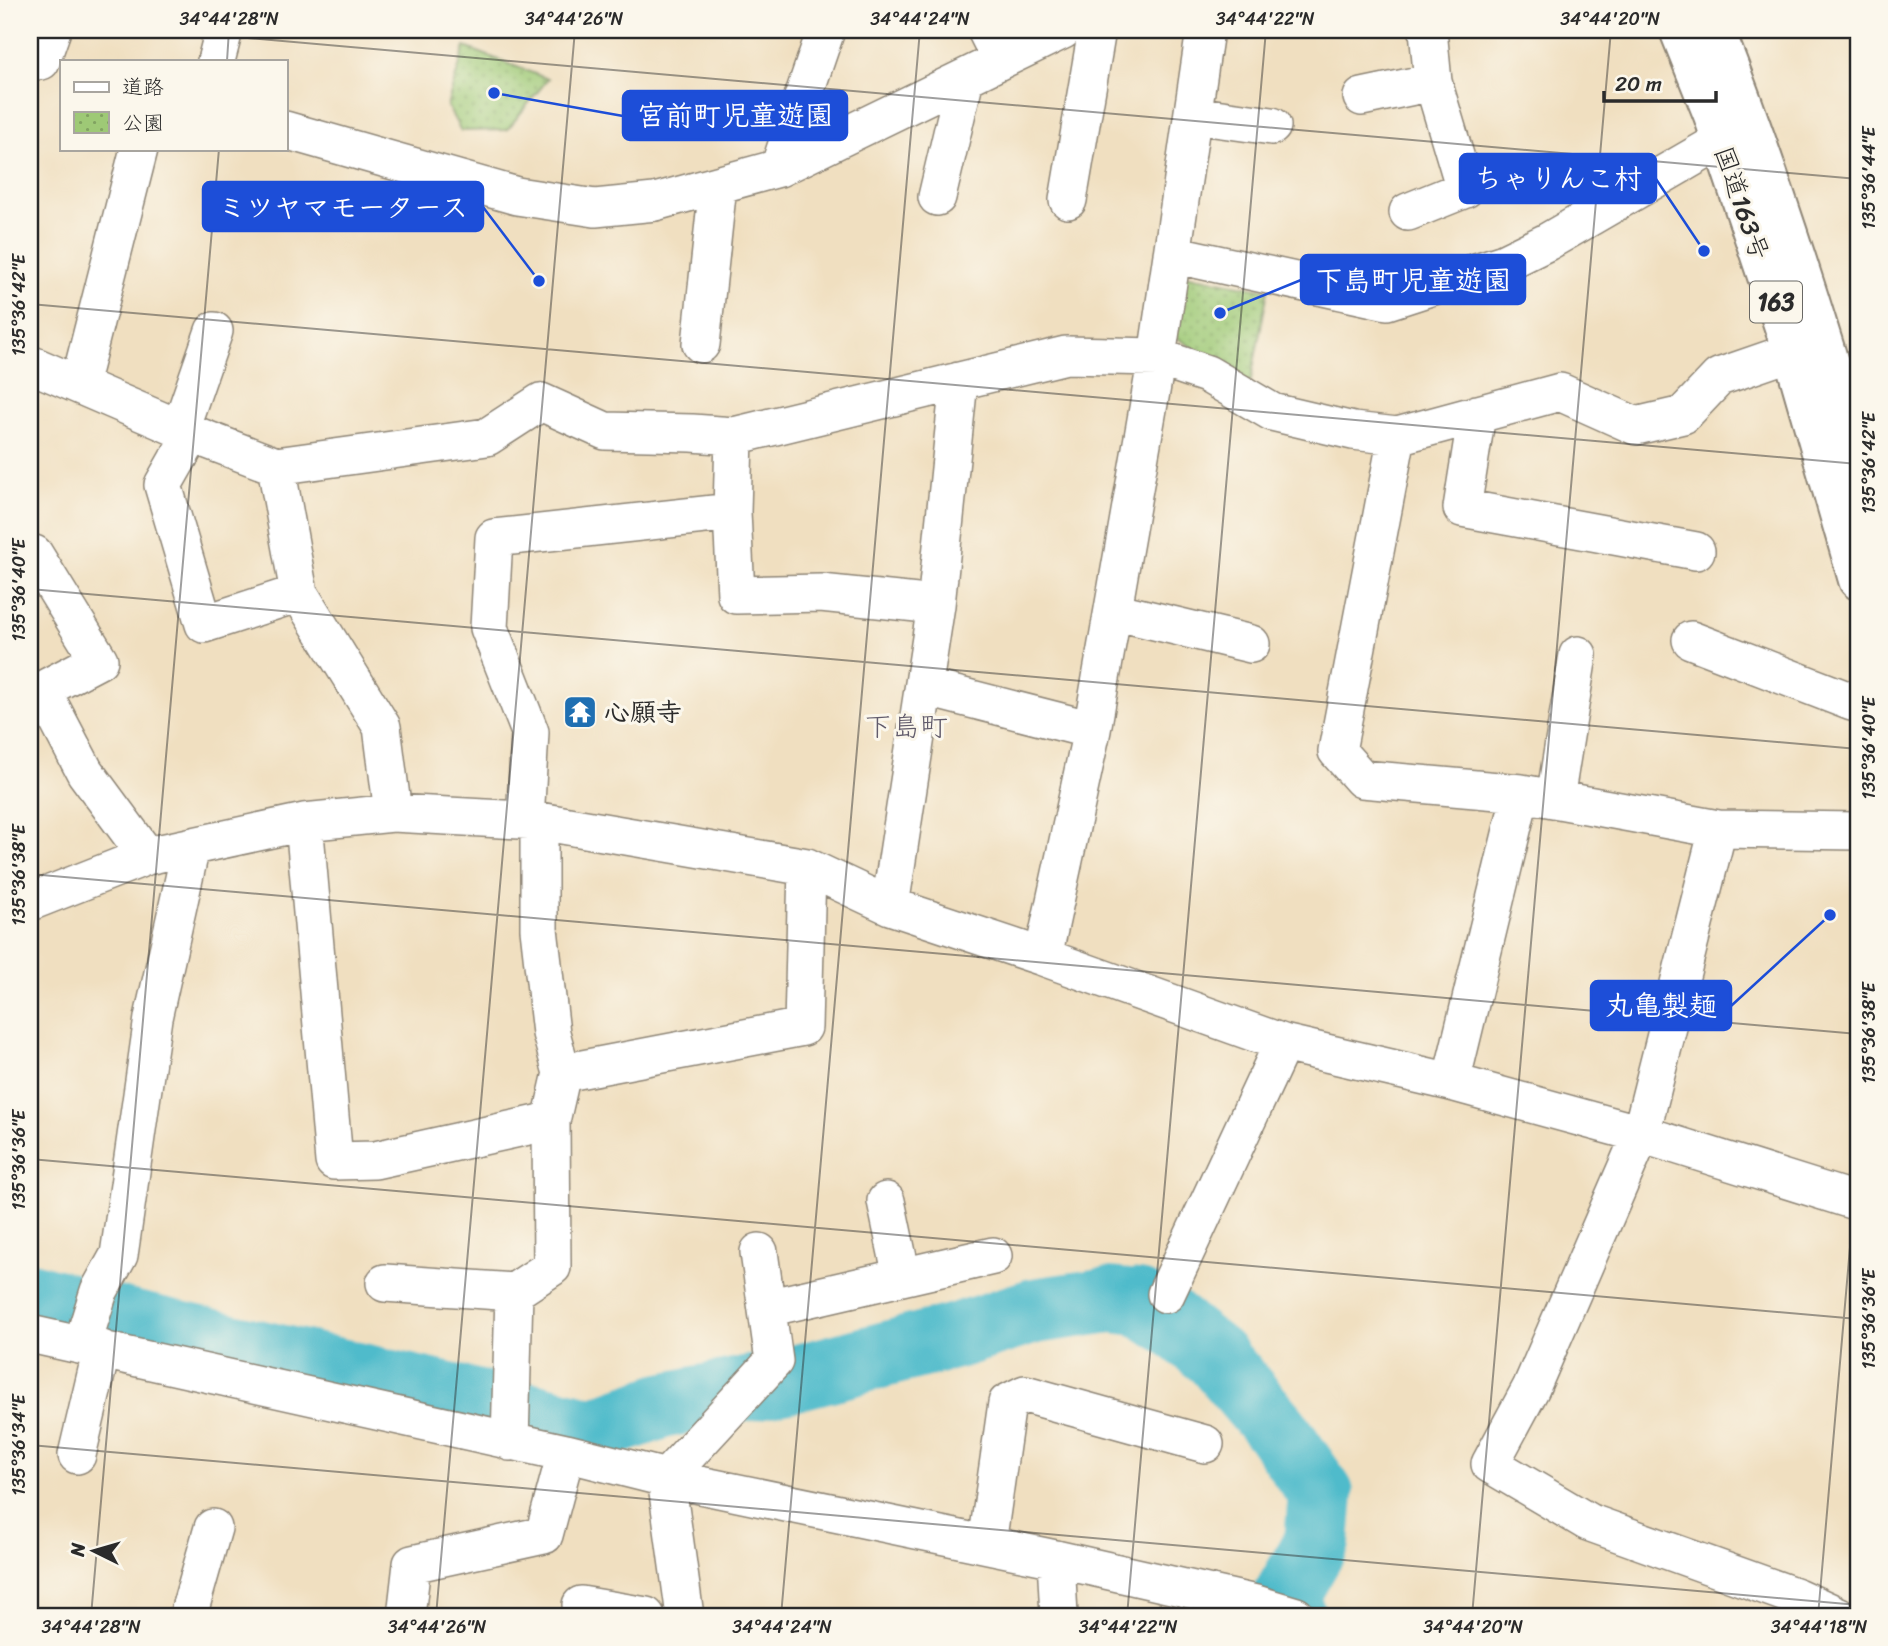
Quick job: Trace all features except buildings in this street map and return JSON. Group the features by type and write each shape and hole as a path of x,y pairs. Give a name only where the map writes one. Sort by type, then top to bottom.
{"highway":[{"name":"国道163号","path":"1679,30 1721,141 1858,460"},
{"name":"国道163号","path":"1715,30 1744,103 1808,346 1858,580"}],"street":[{"path":"216,60 224,30"},
{"path":"779,168 826,30"},
{"path":"287,131 517,196 595,208 654,202 779,168 965,78 993,45 1063,30"},
{"path":"1068,200 1097,30"},
{"path":"1043,957 1092,730 1157,357 1205,30"},
{"path":"1408,212 1465,189 1433,82 1428,30"},
{"path":"937,197 965,78"},
{"path":"1362,97 1433,82"},
{"path":"1193,115 1272,126"},
{"path":"1172,254 1387,301 1504,263 1547,242 1721,141"},
{"path":"79,385 139,150"},
{"path":"701,344 718,185"},
{"path":"214,331 186,432 163,485 204,624 299,593"},
{"path":"30,364 186,432 276,466 487,436 541,402 605,432 734,436 1066,355 1157,357 1207,374 1272,412 1353,431 1396,436 1560,392 1636,426 1683,415 1720,377 1808,346"},
{"path":"890,906 936,605 958,381"},
{"path":"1477,414 1462,508 1696,551"},
{"path":"734,436 732,512 736,595 821,593 936,605"},
{"path":"1396,436 1337,751 1362,779 1538,796 1718,829 1858,831"},
{"path":"276,466 299,593 382,727 393,813"},
{"path":"385,1283 514,1292 552,1267 551,1121 562,1073 551,1033 539,929 530,732 489,628 494,538 732,512"},
{"path":"34,554 99,660 36,689 85,772 147,856"},
{"path":"1112,611 1251,643"},
{"path":"1691,640 1852,702 1858,701"},
{"path":"1451,1082 1578,655"},
{"path":"924,687 1092,730"},
{"path":"30,902 147,856 304,822 393,813 532,821 807,867 890,906 1043,957 1283,1043 1451,1082 1641,1135 1858,1202"},
{"path":"304,822 334,1161 375,1160 551,1121"},
{"path":"1718,829 1641,1135 1531,1388 1490,1464 1588,1522 1797,1597 1839,1616"},
{"path":"77,1455 93,1326 119,1255 153,1018 191,847"},
{"path":"562,1073 803,1027 807,867"},
{"path":"1166,1294 1283,1043"},
{"path":"886,1201 902,1277"},
{"path":"666,1478 774,1360 759,1252"},
{"path":"767,1308 993,1256"},
{"path":"510,1442 514,1292"},
{"path":"30,1334 93,1326 510,1442 666,1478 1056,1559 1272,1612"},
{"path":"987,1544 1007,1403 1026,1394 1205,1444"},
{"path":"406,1616 412,1564 544,1535 566,1453"},
{"path":"666,1478 685,1616"},
{"path":"188,1616 213,1528"},
{"path":"1056,1559 1059,1616"},
{"path":"581,1605 646,1616"}],"green space":[{"path":"465,47 548,79 507,130 461,131 447,106"},
{"path":"1184,275 1268,290 1250,385 1173,335"}],"waterway":[{"path":"30,1295 126,1322 593,1430 662,1406 783,1381 956,1336 1034,1311 1110,1300 1139,1303 1171,1322 1215,1357 1277,1430 1321,1494 1317,1542 1286,1596 1293,1616"}],"place":[{"name":"宮前町児童遊園","path":"494,93"},
{"name":"ちゃりんこ村","path":"1704,251"},
{"name":"ミツヤマモータース","path":"539,281"},
{"name":"下島町児童遊園","path":"1220,313"},
{"name":"心願寺","path":"580,712"},
{"name":"丸亀製麺","path":"1830,915"}],"district":[{"name":"下島町","path":"906,726"}]}
